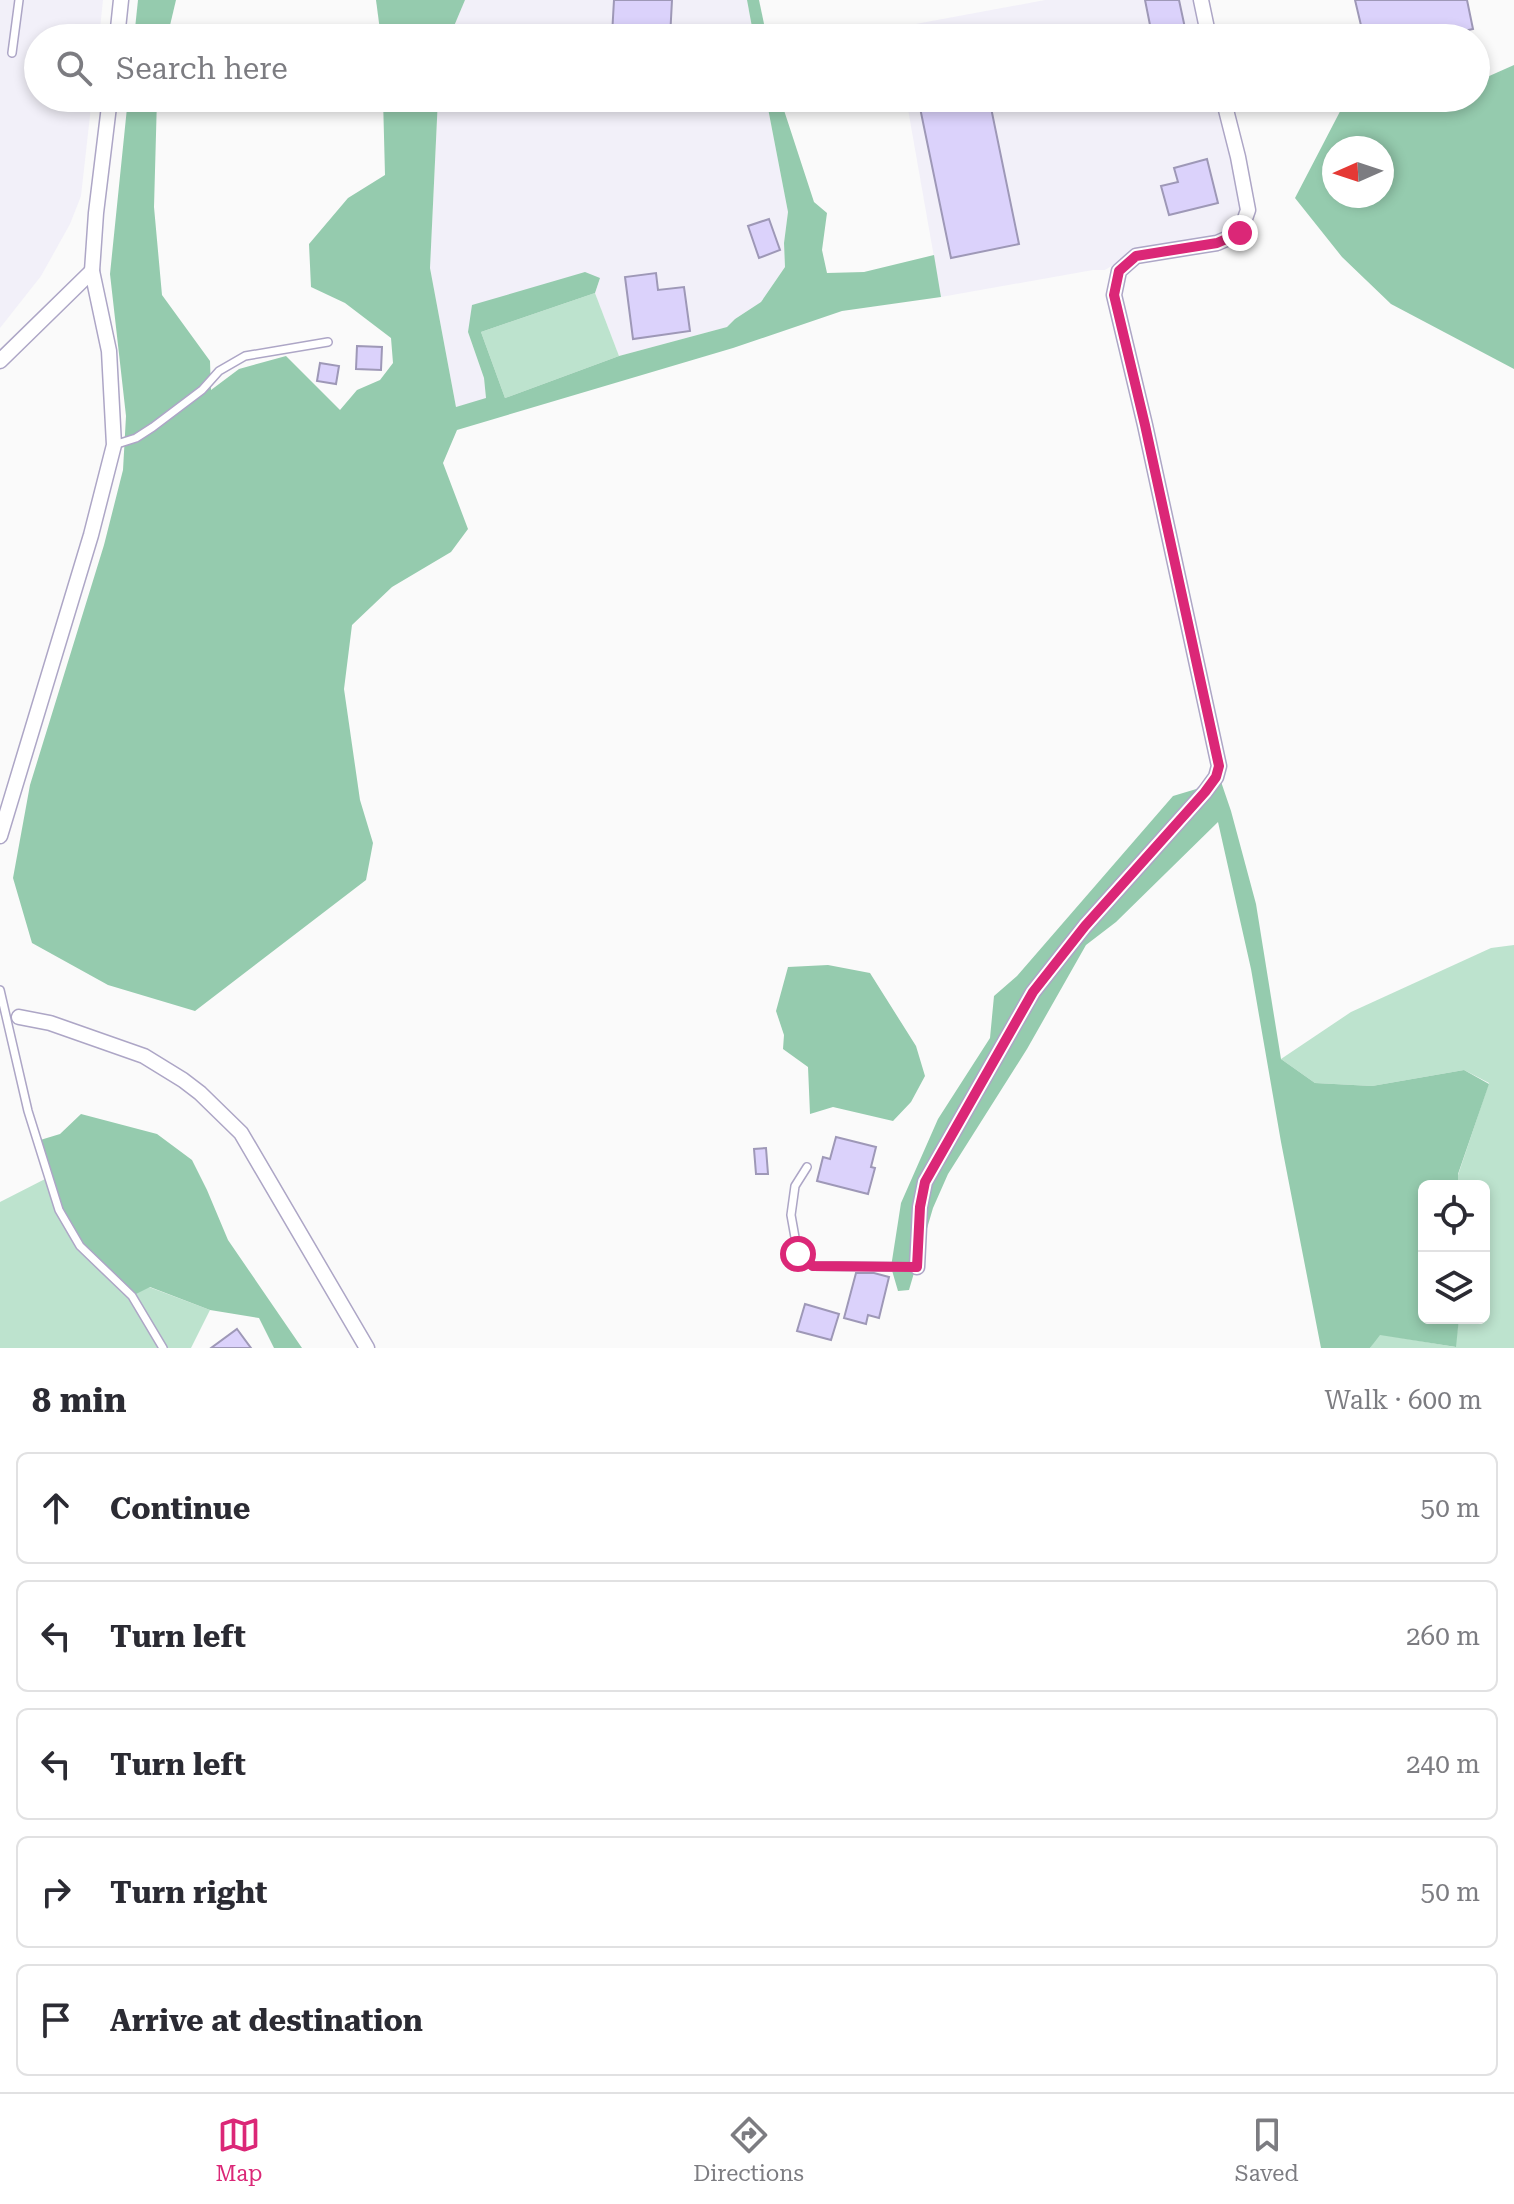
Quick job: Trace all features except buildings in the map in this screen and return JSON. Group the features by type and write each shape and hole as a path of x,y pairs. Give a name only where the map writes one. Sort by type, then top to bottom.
{"street":[{"path":"118,24 121,0"},
{"path":"1201,0 1206,24"},
{"path":"0,836 91,535 114,445 109,351 92,271 108,112"},
{"path":"917,1267 920,1207 925,1182 1033,992 1085,926 1205,792 1216,777 1219,766 1114,295 1119,271 1136,256 1217,243 1240,233 1248,210 1227,112"},
{"path":"0,361 92,271"},
{"path":"19,1017 50,1023 144,1056 183,1080 215,1106 241,1133 367,1348"}],"lane":[{"path":"12,53 19,0"},
{"path":"114,445 136,438 153,427 202,390 219,371 245,356 328,342"},
{"path":"0,990 28,1111 59,1210 80,1246 132,1296 163,1348"},
{"path":"807,1167 795,1186 791,1215 798,1254 813,1266 917,1267"}],"shaded area":[{"path":"0,0 103,0 100,24 24,24 24,112 90,112 81,196 70,224 41,276 0,328"},
{"path":"465,0 747,0 751,24 455,24"},
{"path":"1045,0 1195,0 1200,24 916,24"},
{"path":"437,112 769,112 788,212 785,267 761,302 727,327 619,356 595,293 600,278 468,332 484,378 486,399 456,407 430,268"},
{"path":"908,112 1221,112 1241,211 1235,228 1212,238 1134,252 1105,270 941,297"}],"green space":[{"path":"138,0 176,0 170,24 135,24"},
{"path":"376,0 465,0 455,24 379,24"},
{"path":"747,0 759,0 764,24 751,24"},
{"path":"1514,65 1514,369 1391,304 1342,257 1295,198 1322,146 1322,208 1394,208 1394,136 1327,136 1340,112 1490,112 1490,76"},
{"path":"127,112 157,112 154,207 162,295 210,361 211,390 239,369 286,356 340,410 357,390 380,380 393,363 391,338 345,303 311,287 309,244 348,198 385,175 383,112 437,112 430,268 456,407 486,398 484,378 468,332 472,305 585,272 600,278 595,293 481,332 505,398 619,356 727,327 761,302 785,267 788,212 769,112 785,112 814,202 827,213 822,250 827,273 864,272 934,255 941,297 842,311 733,348 457,430 443,463 468,529 451,552 392,587 352,625 344,689 360,800 373,843 366,880 195,1011 108,985 32,943 13,878 30,785 104,545 123,470 126,416 110,274"},
{"path":"595,293 619,356 505,398 481,332"},
{"path":"1216,767 1256,904 1281,1059 1315,1083 1372,1086 1464,1070 1489,1084 1458,1180 1418,1180 1418,1324 1458,1324 1456,1347 1380,1335 1370,1348 1321,1348 1251,969 1218,822 1116,922 1086,945 1027,1049 948,1174 933,1208 909,1290 898,1291 891,1267 901,1203 938,1119 990,1038 994,996 1017,976 1173,796 1203,787"},
{"path":"1514,945 1514,1348 1370,1348 1379,1334 1455,1347 1458,1324 1490,1324 1490,1180 1458,1180 1489,1083 1464,1070 1372,1086 1315,1083 1281,1059 1351,1012 1491,948"},
{"path":"828,965 870,973 916,1046 925,1076 911,1102 893,1121 833,1107 810,1114 808,1067 783,1049 784,1035 776,1011 788,967"},
{"path":"81,1114 157,1134 192,1160 228,1240 302,1348 274,1348 259,1318 210,1310 150,1287 132,1296 80,1246 59,1210 37,1141 60,1134"},
{"path":"49,1177 149,1287 210,1310 191,1348 0,1348 0,1202"}],"route":[{"path":"798,1254 813,1266 917,1267 920,1207 925,1182 1033,992 1085,926 1177,825 1216,777 1219,766 1114,295 1119,271 1136,256 1217,243 1240,233"}]}
